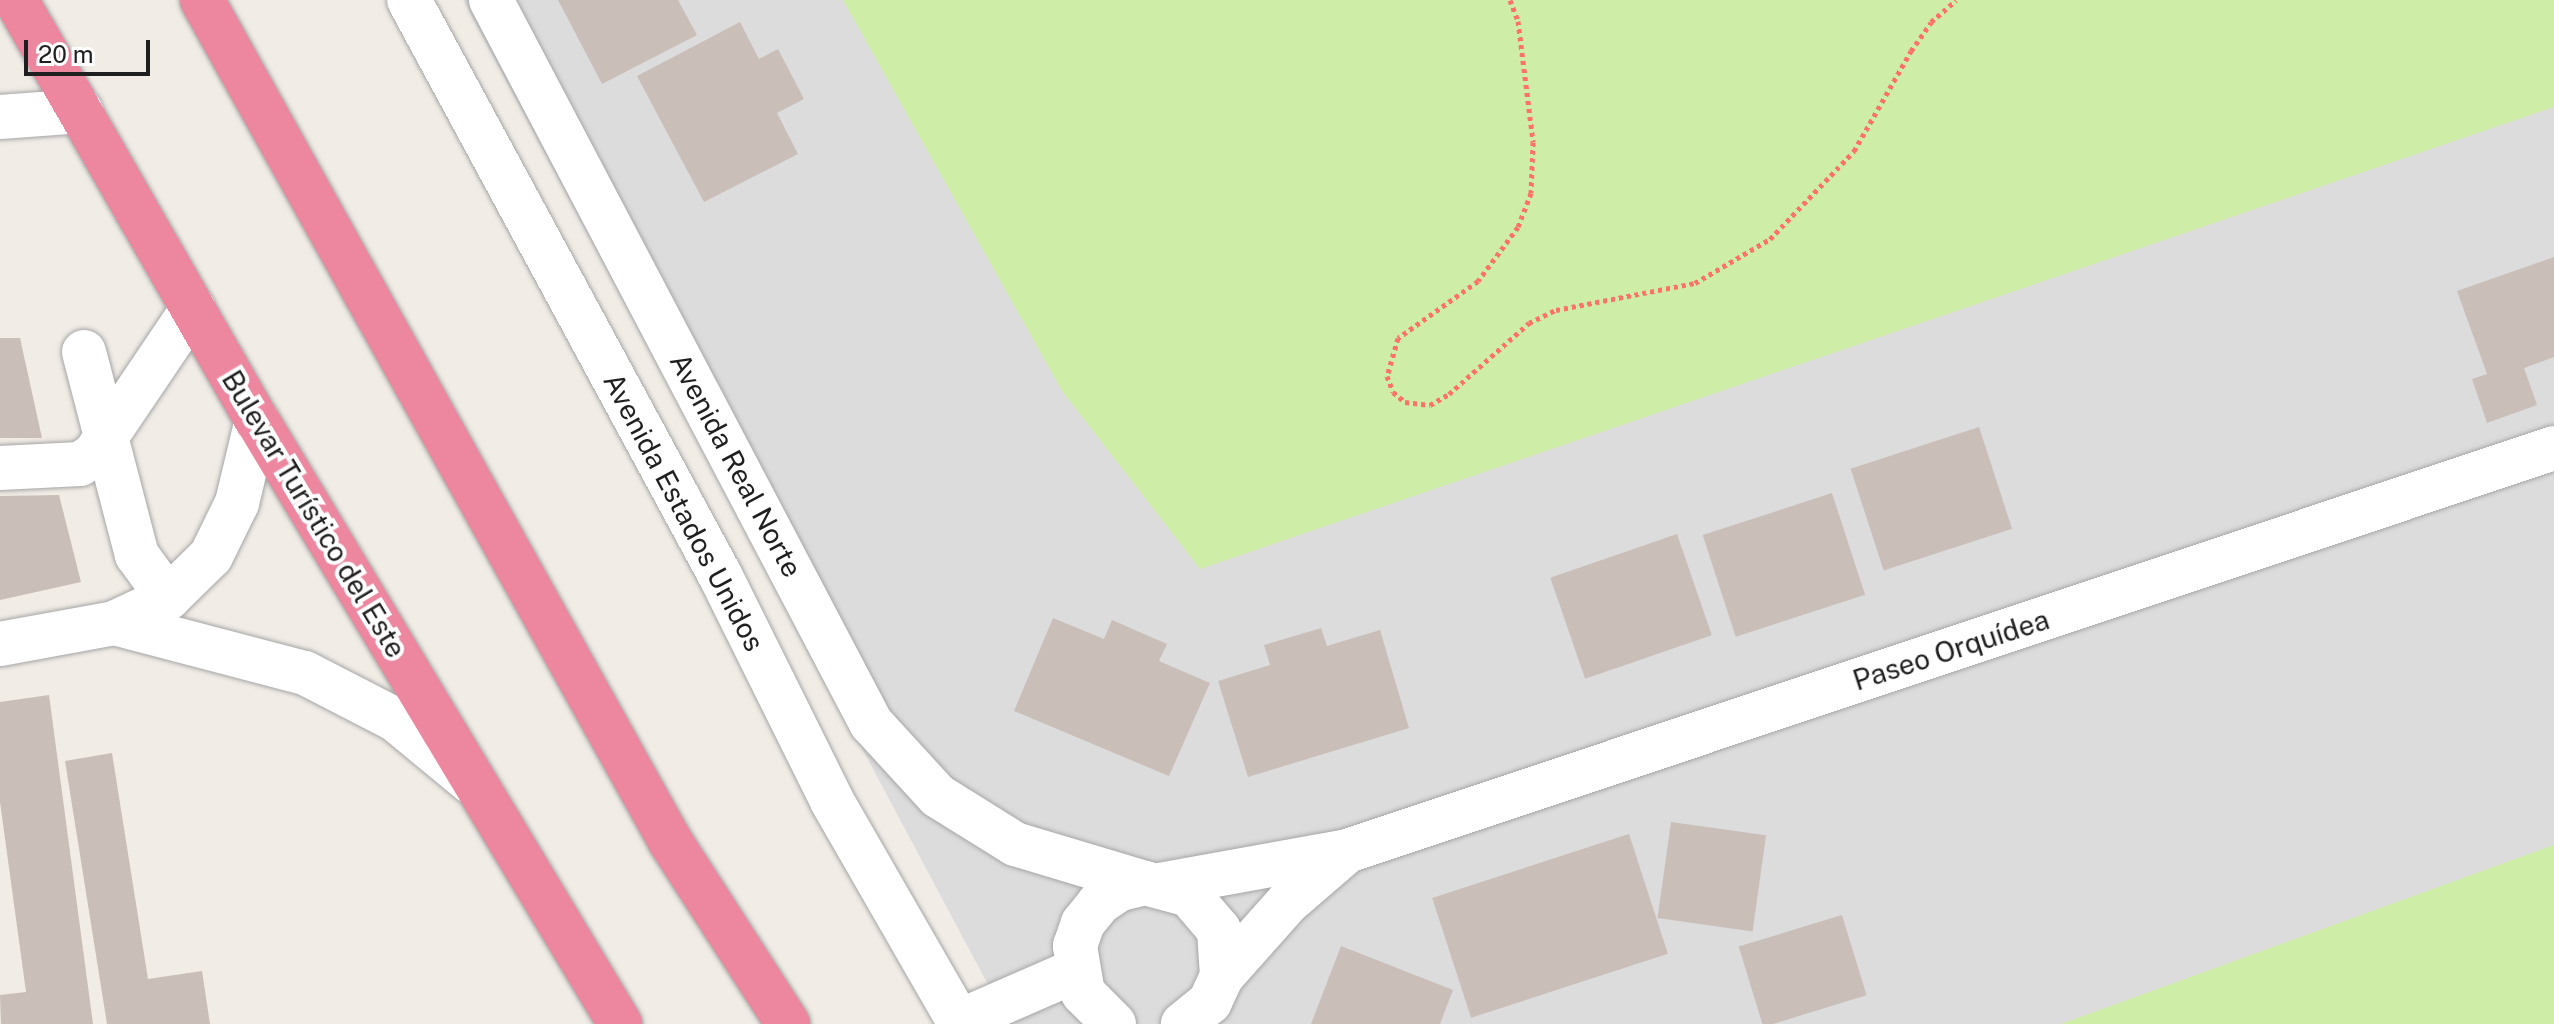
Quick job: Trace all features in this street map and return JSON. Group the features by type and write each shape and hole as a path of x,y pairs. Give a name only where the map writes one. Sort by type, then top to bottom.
{"highway":[{"name":"Bulevar Turístico del Este","path":"16,0 257,420 620,1024"},
{"path":"202,0 670,841 788,1024"}],"street":[{"name":"Avenida Estados Unidos","path":"409,0 721,577 832,801 959,1023"},
{"name":"Avenida Real Norte","path":"491,0 871,723 938,796 1015,844 1056,859 1189,895 1207,910 1224,953 1216,996"},
{"path":"0,117 81,111"},
{"path":"0,468 80,464 106,442 193,308"},
{"path":"84,352 137,555 168,598"},
{"path":"0,644 114,623 168,598 211,556 237,503 257,420"},
{"name":"Paseo Orquídea","path":"1347,851 2554,448"},
{"path":"114,623 305,673 396,720 476,786"},
{"path":"1114,1024 1083,993 1075,971 1075,946 1083,923 1099,903 1120,889 1347,851"},
{"path":"1183,1024 1216,996 1288,902 1347,851"},
{"path":"1056,859 1074,891 1083,923"},
{"path":"959,1023 1075,971"}],"path":[{"path":"1510,0 1518,21 1533,142 1531,193 1518,227 1478,281 1398,338 1387,376 1393,392 1405,402 1430,405 1449,394 1529,323 1556,310 1695,283 1770,239 1854,151 1911,51 1931,22 1956,0"}],"shaded area":[{"path":"463,0 2554,0 2554,1024 1009,1024"}],"green space":[{"path":"843,0 2554,0 2554,107 1200,569 1062,391"},
{"path":"2554,845 2554,1024 2061,1024"}],"building":[{"path":"558,0 678,0 697,35 602,84"},
{"path":"740,22 759,59 778,49 804,99 777,113 798,154 704,202 637,76"},
{"path":"2554,257 2554,357 2524,368 2537,405 2487,423 2472,379 2487,374 2457,291"},
{"path":"0,338 20,338 42,438 0,438"},
{"path":"1979,427 2012,529 1884,570 1851,469"},
{"path":"1832,493 1865,595 1736,637 1703,535"},
{"path":"59,495 81,582 0,600 0,496"},
{"path":"1677,534 1712,635 1585,679 1550,578"},
{"path":"1053,618 1104,639 1112,620 1167,644 1159,661 1210,683 1169,776 1014,711"},
{"path":"1321,628 1327,646 1380,630 1409,728 1248,777 1218,681 1270,665 1264,645"},
{"path":"49,695 93,1024 1,1024 0,995 26,992 0,802 0,702"},
{"path":"112,753 148,979 202,971 210,1024 107,1024 65,761"},
{"path":"1671,822 1766,835 1753,931 1658,918"},
{"path":"1629,834 1668,954 1471,1018 1432,898"},
{"path":"1842,915 1867,995 1773,1024 1762,1024 1739,947"},
{"path":"1341,946 1453,990 1440,1024 1311,1024"}]}
